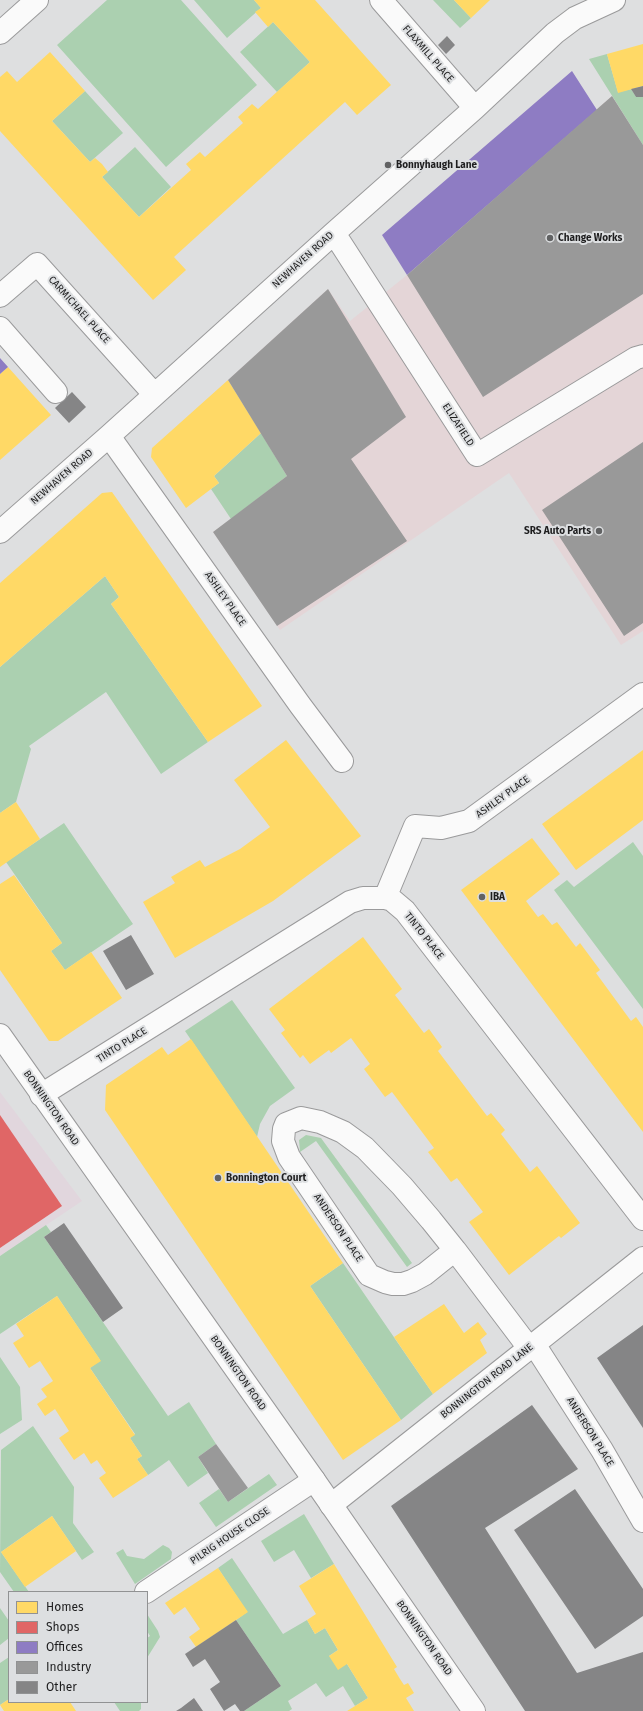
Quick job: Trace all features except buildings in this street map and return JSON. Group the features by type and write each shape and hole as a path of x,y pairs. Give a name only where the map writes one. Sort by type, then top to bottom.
{"street":[{"path":"0,33 37,0"},
{"name":"FLAXMILL PLACE","path":"381,0 475,108"},
{"name":"NEWHAVEN ROAD","path":"0,532 475,108 555,33 575,18 606,2"},
{"name":"ELIZAFIELD","path":"334,233 477,455 636,358 643,356"},
{"name":"CARMICHAEL PLACE","path":"0,296 37,264 154,394"},
{"path":"0,328 56,392"},
{"name":"ASHLEY PLACE","path":"109,436 300,705 342,761"},
{"name":"ASHLEY PLACE","path":"384,898 415,826 441,828 469,821 643,694"},
{"name":"TINTO PLACE","path":"42,1095 350,902 362,898 384,898 392,900 406,911 643,1219"},
{"name":"BONNINGTON ROAD","path":"0,1035 331,1504 474,1711"},
{"name":"ANDERSON PLACE","path":"455,1250 425,1274 403,1284 384,1282 370,1274 289,1157 283,1141 286,1124 295,1120 308,1119 330,1126 353,1138 402,1186 455,1250 531,1346 602,1450 643,1521"},
{"name":"BONNINGTON ROAD LANE","path":"331,1504 643,1258"},
{"name":"PILRIG HOUSE CLOSE","path":"148,1591 314,1480"}],"shaded area":[{"path":"612,96 643,145 643,631 621,645 509,473 280,630 213,532 231,519 261,433 228,380 328,289 350,321 407,275"},
{"path":"0,1092 82,1201 0,1256"}],"green space":[{"path":"107,0 181,0 257,85 166,167 57,45"},
{"path":"194,0 254,0 261,8 227,38"},
{"path":"433,0 454,0 471,18 460,28"},
{"path":"273,22 310,62 277,92 240,52"},
{"path":"607,54 618,92 631,89 636,97 643,97 643,145 589,59"},
{"path":"85,91 123,133 90,162 52,121"},
{"path":"135,147 171,187 139,217 102,177"},
{"path":"261,433 287,476 231,519 211,489 219,483 214,476"},
{"path":"105,576 119,597 111,604 208,742 161,774 106,692 29,746 31,749 16,802 0,813 0,667"},
{"path":"64,823 133,924 65,970 51,951 62,943 6,862"},
{"path":"633,842 643,856 643,1009 554,890 567,880 574,887"},
{"path":"232,1000 295,1088 270,1106 260,1124 257,1137 185,1031"},
{"path":"306,1135 321,1138 412,1263 407,1267 316,1141 300,1152 299,1140"},
{"path":"46,1225 51,1232 44,1237 168,1416 189,1402 216,1444 198,1457 208,1473 188,1487 169,1460 148,1475 137,1459 142,1456 130,1438 135,1434 90,1368 100,1360 57,1296 0,1334 0,1256"},
{"path":"343,1263 433,1394 401,1420 310,1286"},
{"path":"0,1357 20,1387 22,1420 0,1434"},
{"path":"33,1426 74,1487 73,1523 94,1552 82,1560 52,1516 1,1552 28,1591 13,1591 0,1572 1,1450"},
{"path":"269,1474 277,1485 216,1527 199,1503 219,1489 228,1502"},
{"path":"304,1514 334,1564 311,1578 294,1550 274,1562 261,1541"},
{"path":"163,1545 169,1548 172,1552 171,1559 135,1584 116,1553 123,1549 127,1556 144,1559"},
{"path":"232,1558 283,1634 307,1620 315,1634 325,1628 338,1650 329,1656 347,1664 368,1698 355,1706 343,1686 326,1697 316,1683 288,1701 292,1709 289,1711 244,1711 281,1686 236,1620 247,1612 218,1568"},
{"path":"0,1608 8,1620 8,1639 0,1645"},
{"path":"148,1616 160,1637 148,1656 148,1637 150,1636 148,1633"},
{"path":"8,1658 8,1700 0,1705 0,1663"},
{"path":"115,1703 141,1703 141,1709 139,1711 120,1711"}],"place":[{"name":"Bonnyhaugh Lane","path":"388,165"},
{"name":"Change Works","path":"550,238"},
{"name":"SRS Auto Parts","path":"599,531"},
{"name":"IBA","path":"482,897"},
{"name":"Bonnington Court","path":"218,1178"}]}
